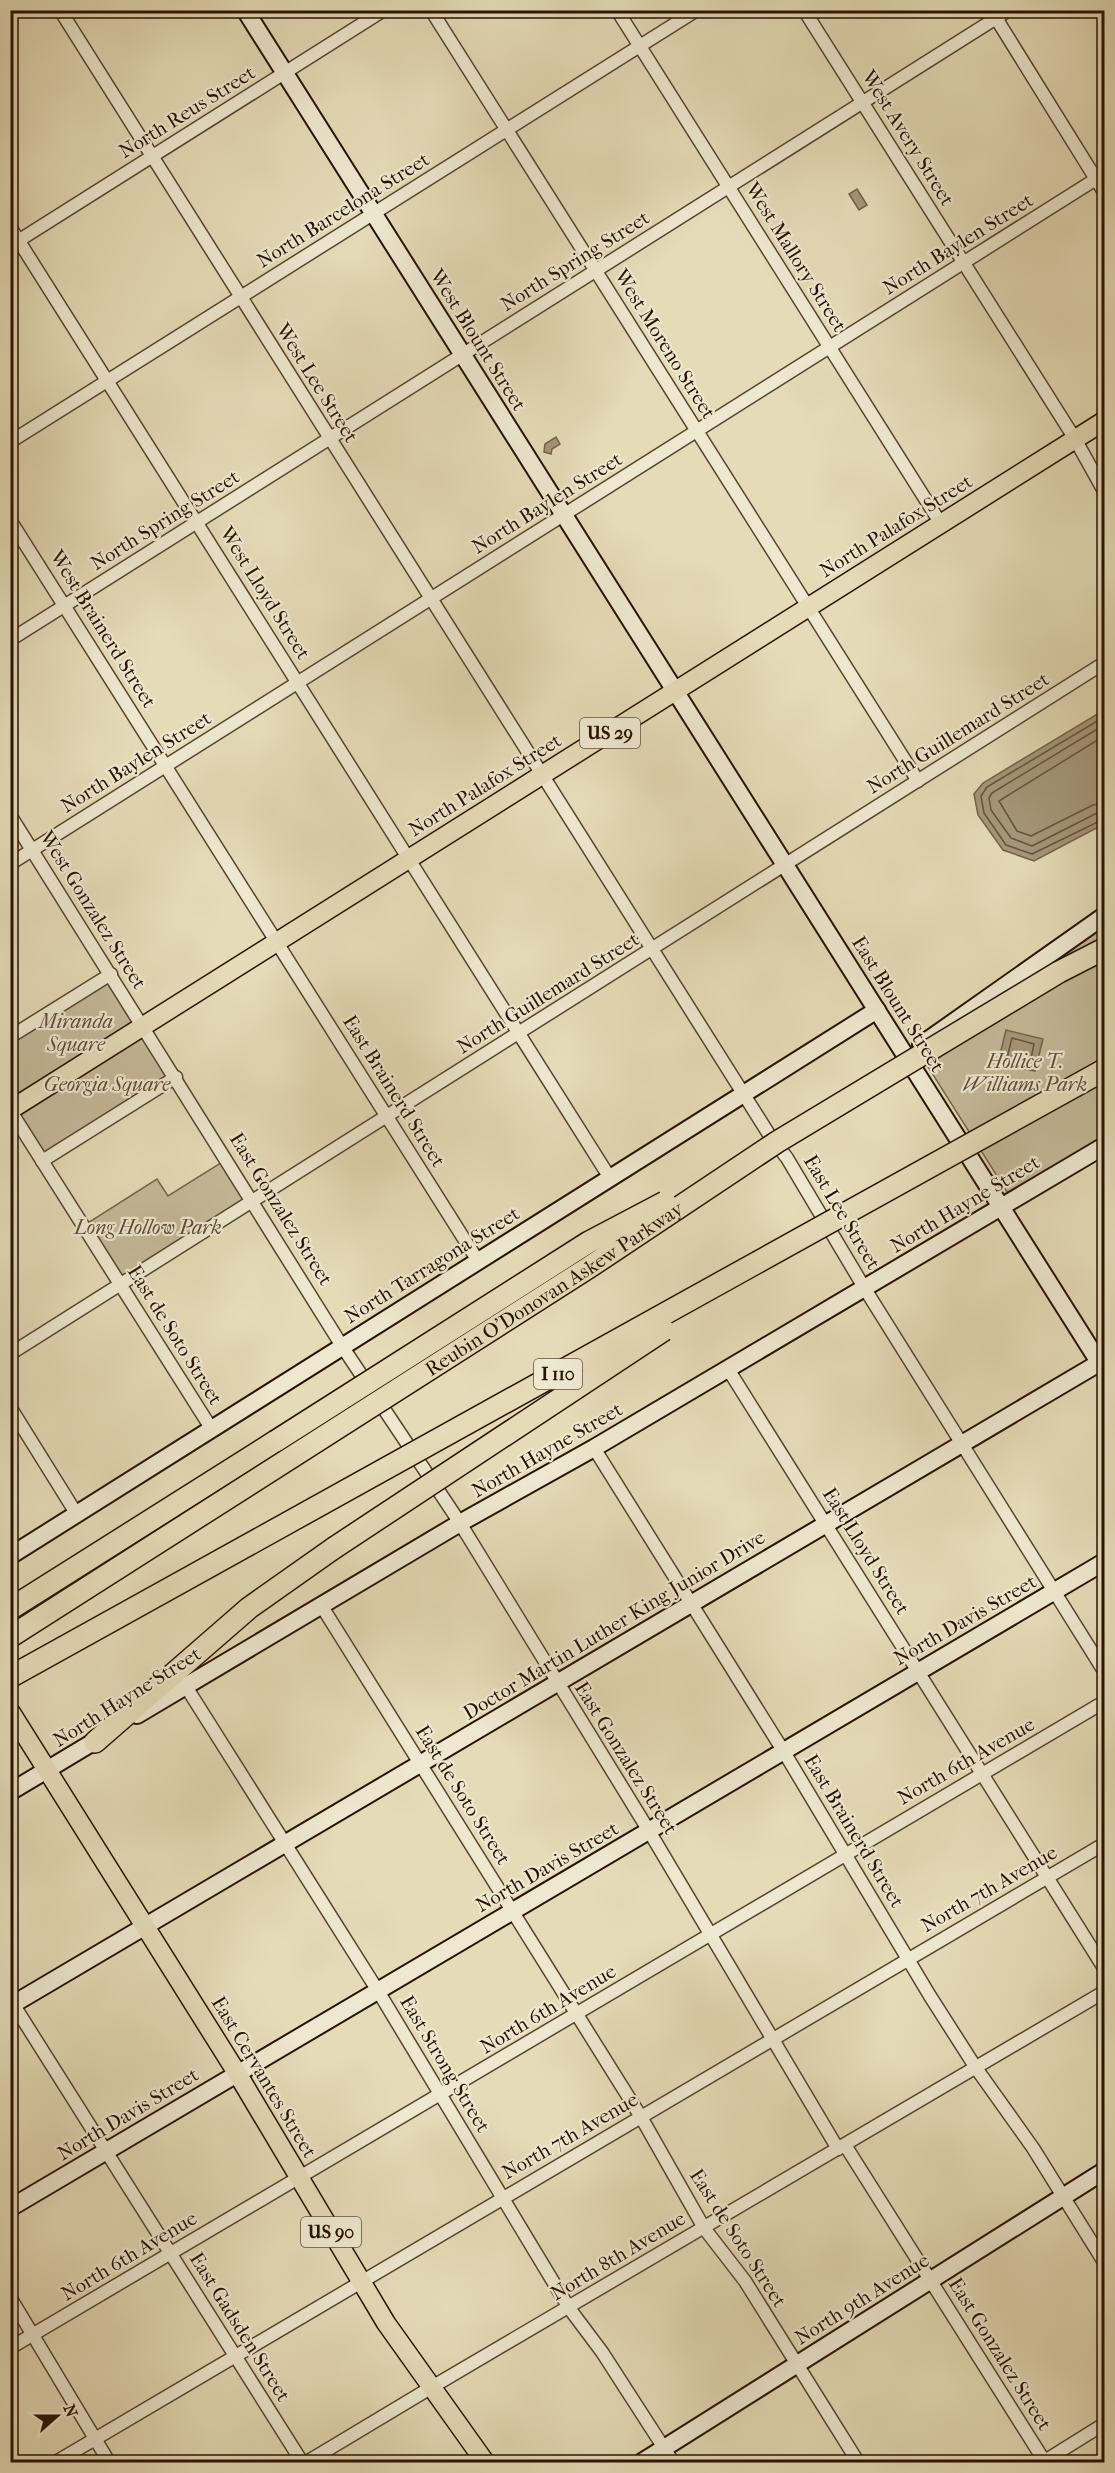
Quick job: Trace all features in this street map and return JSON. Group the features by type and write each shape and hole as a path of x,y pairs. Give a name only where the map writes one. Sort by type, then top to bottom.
{"highway":[{"name":"Reubin O'Donovan Askew Parkway","path":"10,1636 548,1293 782,1150 1059,972 1104,949"},
{"name":"I 110","path":"10,1677 1104,1070"},
{"path":"10,1609 589,1242 782,1150"},
{"path":"95,1742 249,1608 334,1548 618,1359 823,1236 898,1185"}],"main road":[{"name":"North Palafox Street","path":"10,1110 1104,421"},
{"name":"East Cervantes Street","path":"10,1711 237,2073 386,2323 485,2463"}],"street":[{"name":"West Lee Street","path":"60,10 543,775"},
{"name":"West Blount Street","path":"245,10 676,691"},
{"name":"North Reus Street","path":"15,243 384,10"},
{"name":"West Moreno Street","path":"431,10 918,781"},
{"name":"West Mallory Street","path":"617,10 941,524"},
{"name":"North Barcelona Street","path":"10,442 697,10"},
{"name":"West Avery Street","path":"804,10 1075,440 1104,491"},
{"name":"North Spring Street","path":"10,640 862,103 994,15 1009,10"},
{"path":"994,15 1101,177 1104,192"},
{"name":"North Baylen Street","path":"10,864 1101,177"},
{"name":"West Lloyd Street","path":"10,227 15,243 108,381 409,859"},
{"name":"West Brainerd Street","path":"10,520 277,942"},
{"name":"North Guillemard Street","path":"10,1354 786,866 1104,663"},
{"name":"East Blount Street","path":"676,691 905,1056 1103,1364"},
{"name":"East Lee Street","path":"543,775 743,1094 770,1136 782,1150 865,1289 1104,1671"},
{"name":"West Gonzalez Street","path":"10,815 143,1026"},
{"path":"409,859 610,1178"},
{"path":"782,1150 782,1136 788,1124 905,1056 1104,916"},
{"name":"East Brainerd Street","path":"277,942 478,1261"},
{"path":"10,1037 111,974"},
{"name":"North Tarragona Street","path":"10,1556 877,1010"},
{"name":"East Gonzalez Street","path":"143,1026 254,1201 342,1346 460,1523 649,1831 773,2039 1044,2462"},
{"path":"42,1161 176,1077"},
{"name":"East de Soto Street","path":"10,1110 211,1428"},
{"name":"North Hayne Street","path":"10,1792 185,1685 460,1523 594,1448 1104,1146"},
{"name":"Doctor Martin Luther King Junior Drive","path":"12,2003 146,1927 962,1444 1103,1364"},
{"name":"East Lloyd Street","path":"728,1369 1104,1968"},
{"path":"10,1407 76,1513"},
{"name":"East Brainerd Street","path":"594,1448 784,1752 907,1959 976,2068 1033,2148 1104,2262"},
{"name":"North Davis Street","path":"10,2208 1104,1562"},
{"name":"East de Soto Street","path":"321,1605 641,2117 704,2228 745,2281 858,2463"},
{"name":"East Strong Street","path":"185,1685 378,1991 569,2308 602,2352 669,2456"},
{"name":"North 6th Avenue","path":"10,2348 1104,1702"},
{"name":"North 7th Avenue","path":"56,2463 1104,1844"},
{"name":"North 8th Avenue","path":"307,2463 432,2387 1104,1992"},
{"name":"East Gadsden Street","path":"12,2003 302,2463"},
{"name":"North 9th Avenue","path":"642,2463 669,2456 797,2365 1104,2171"},
{"path":"10,2296 109,2463"},
{"path":"1044,2462 1104,2424"}],"green space":[{"name":"Hollice T. Williams Park","path":"1104,922 1104,1139 1009,1195 918,1051"},
{"path":"111,974 176,1077 42,1161 11,1110 11,1037"},
{"name":"Long Hollow Park","path":"227,1159 253,1201 121,1285 83,1226 157,1179 168,1196"}],"water":[{"path":"857,189 867,205 859,210 849,194"},
{"path":"556,437 560,444 552,449 551,454 544,452 545,444"},
{"path":"1104,710 1104,824 1034,861 1003,850 978,815 974,794 983,783"},
{"path":"1006,1030 1043,1039 1035,1071 998,1063"}],"park label":[{"name":"Miranda Square","path":"76,1032"},
{"name":"Georgia Square","path":"107,1084"}]}
